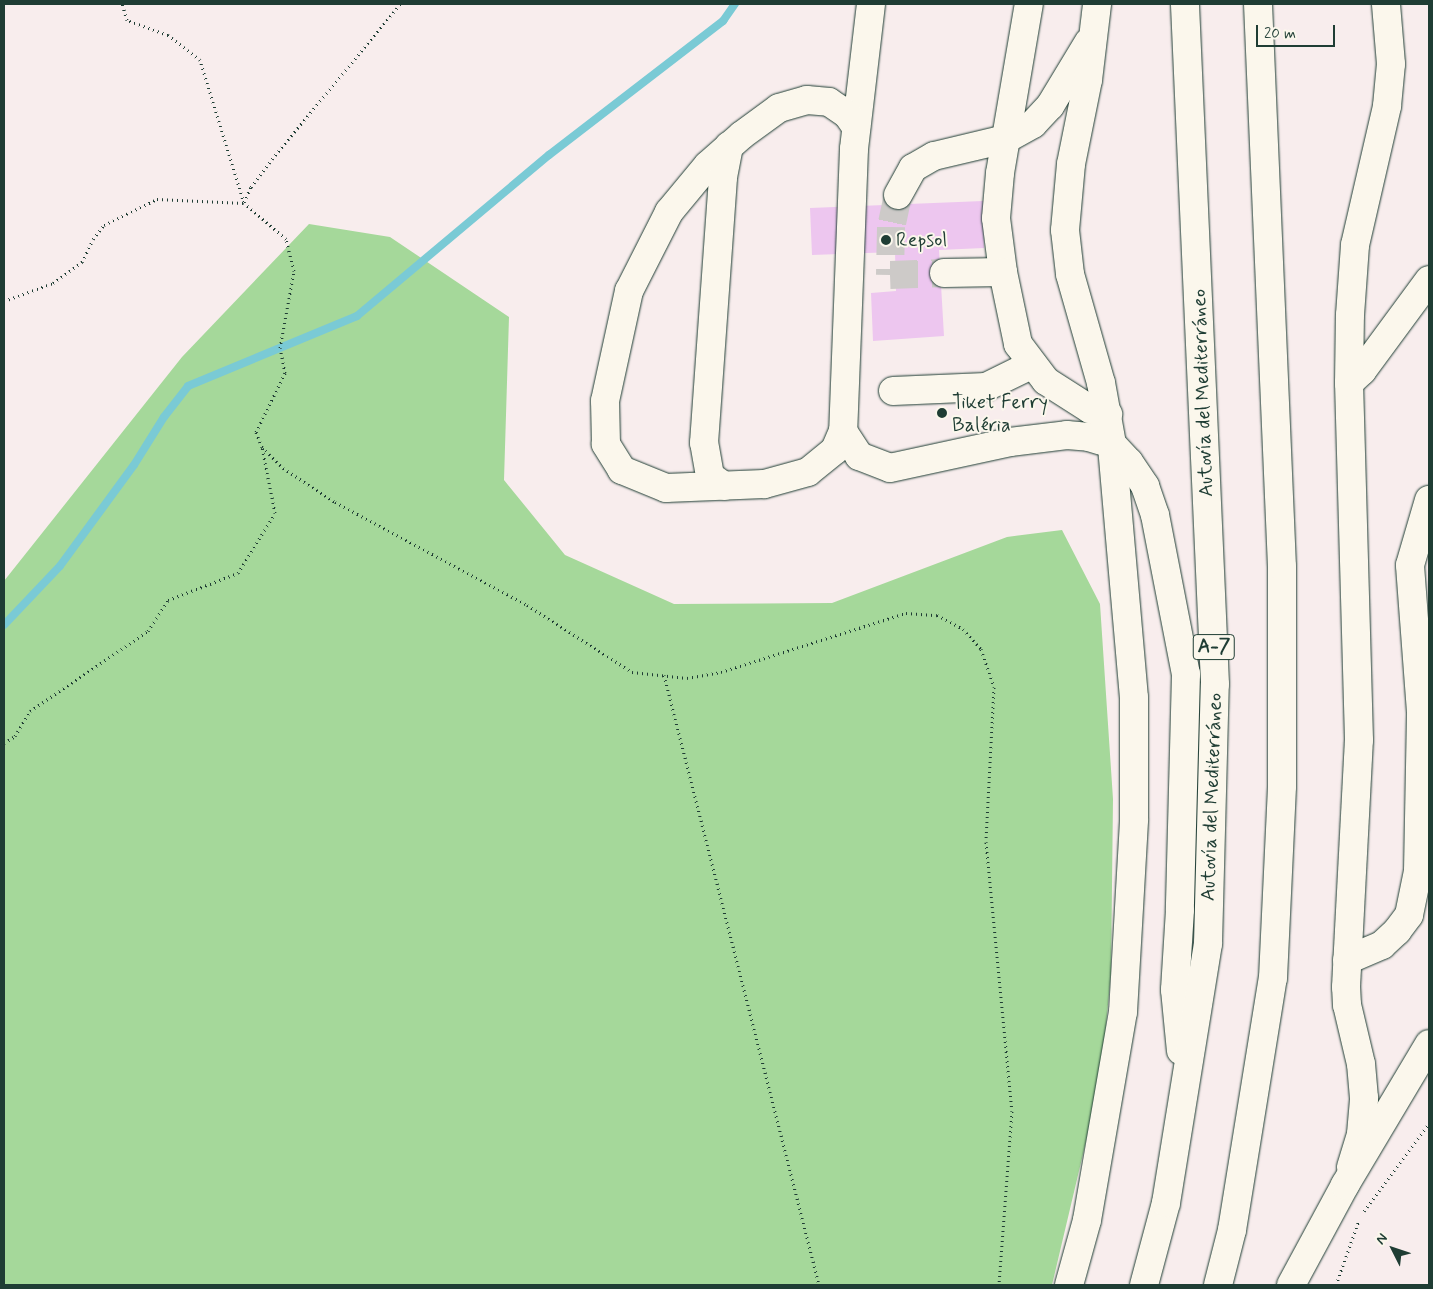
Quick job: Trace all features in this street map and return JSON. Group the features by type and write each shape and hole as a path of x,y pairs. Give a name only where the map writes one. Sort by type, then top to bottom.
{"main road":[{"path":"856,127 848,114 829,102 807,100 779,108 729,146 708,165 669,212 629,291 605,401 606,444 622,470 666,488 764,484 808,472 835,450 843,430 856,127 871,4"},
{"path":"1029,4 1000,173 996,218 1003,272 1018,344 1046,381 1090,409 1108,414"},
{"name":"Autovía del Mediterráneo","path":"1144,1285 1166,1203 1208,944 1215,684 1186,4"},
{"path":"1218,1285 1232,1230 1273,978 1282,786 1282,567 1258,4"},
{"path":"1345,1185 1361,1134 1364,1098 1361,1064 1347,1006 1347,960 1359,740 1349,384 1354,245 1387,106 1391,64 1386,4"},
{"path":"898,195 913,168 934,156 1006,139 1033,124 1050,106 1087,46 1096,16"},
{"path":"1069,1285 1087,1220 1123,1012 1134,818 1134,698 1112,444 1108,414 1070,274 1065,230 1071,164 1088,80 1096,16"},
{"path":"724,486 710,476 704,443 722,187 729,146"},
{"path":"944,273 1003,272"},
{"path":"1349,384 1374,356 1429,280"},
{"path":"893,391 986,387 1033,364"},
{"path":"843,430 859,456 890,468 1010,442 1066,435 1089,437 1112,444 1129,462 1145,486 1154,515 1186,674 1180,910 1175,990 1184,1092"},
{"path":"1347,960 1382,944 1409,914 1418,871 1421,712 1410,565 1429,500"},
{"path":"1291,1285 1345,1185 1429,1044"}],"path":[{"path":"4,742 15,736 30,711 148,631 168,600 238,573 275,512 262,447 256,432 285,372 280,348 294,271 286,239 244,203 200,60 168,35 127,20 122,4"},
{"path":"244,203 251,187 272,159 400,4"},
{"path":"4,301 52,283 82,262 92,239 104,225 157,199 244,203"},
{"path":"262,447 283,468 335,502 527,605 632,672 687,678 721,672 906,613 937,615 963,629 980,649 994,687 986,842 1012,1111 999,1285"},
{"path":"664,675 819,1285"},
{"path":"1336,1285 1360,1217 1429,1123"}],"green space":[{"path":"309,224 390,237 509,317 504,480 565,555 674,604 832,603 1007,537 1062,530 1100,604 1113,799 1111,973 1101,1078 1052,1285 4,1285 4,581 182,357"}],"building":[{"path":"983,201 984,248 939,250 944,336 873,341 871,293 896,291 895,252 812,255 810,208"}],"waterway":[{"path":"4,625 60,566 134,465 164,417 188,386 357,316 549,155 723,21 735,4"}],"tunnel":[{"path":"898,195 891,227 890,275 944,273"}],"place":[{"name":"Repsol","path":"886,240"},
{"name":"Tiket Ferry Baléria","path":"942,413"}]}
